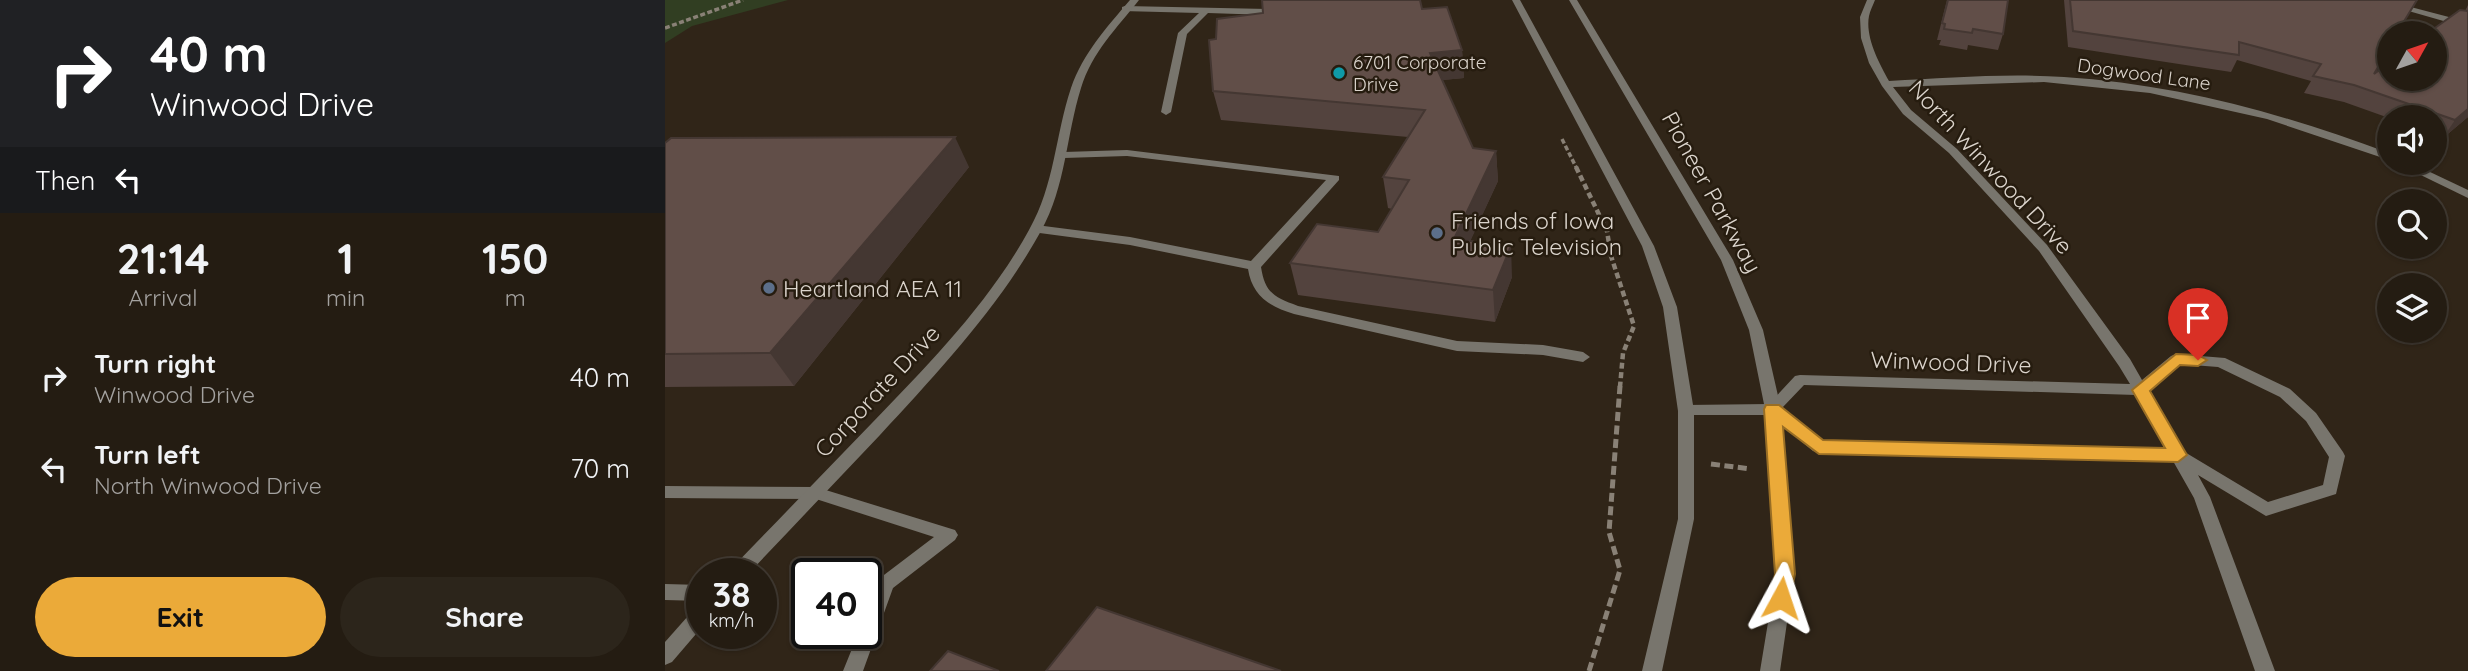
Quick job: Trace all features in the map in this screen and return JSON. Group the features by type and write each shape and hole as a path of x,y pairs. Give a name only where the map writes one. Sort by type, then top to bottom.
{"street":[{"path":"1516,0 1648,246 1670,307 1686,411 1686,519 1652,671"},
{"name":"Pioneer Parkway","path":"1573,0 1727,260 1756,330 1773,409 1785,574 1770,671"},
{"path":"2375,0 2468,24"},
{"name":"North Winwood Drive","path":"1866,1 1866,38 1885,84 1907,112 1953,151 2043,248 2126,363 2202,497 2265,671"},
{"path":"1130,5 1205,12 1268,12"},
{"name":"Corporate Drive","path":"752,558 964,333 1004,280 1035,229 1055,185 1064,155 1076,88 1094,51 1130,5"},
{"path":"1166,112 1183,33 1205,12"},
{"name":"Dogwood Lane","path":"1885,84 2026,79 2109,84 2197,98 2274,117 2377,153"},
{"path":"1064,155 1127,153 1335,178 1254,266 1256,286 1269,299 1294,310 1457,346 1543,350 1583,357"},
{"path":"2428,175 2468,194"},
{"path":"1035,229 1131,241 1254,266"},
{"path":"1686,411 1773,409 1819,447 2178,455 2266,509 2330,489 2337,456 2311,417 2285,393 2220,362 2176,359 2141,390"},
{"name":"Winwood Drive","path":"1773,409 1800,380 2141,390"},
{"path":"665,492 815,493 949,535 886,583 853,671"},
{"path":"665,592 686,593"},
{"path":"665,656 686,631"}],"path":[{"path":"665,28 743,0"},
{"path":"1560,136 1607,231 1611,256 1634,326 1623,353 1609,531 1620,570 1589,671"},
{"path":"1711,464 1759,470"}],"green space":[{"path":"665,0 788,0 692,26 665,43"}],"building":[{"path":"1262,0 1420,0 1422,9 1447,7 1462,50 1430,53 1473,148 1496,151 1454,239 1511,246 1493,290 1290,263 1317,224 1378,232 1409,180 1383,177 1425,110 1213,91 1209,40 1216,39 1217,19 1263,13"},
{"path":"1948,0 2008,0 2003,34 1973,29 1972,33 1944,29 1945,24 1942,23"},
{"path":"2070,0 2417,0 2404,21 2377,21 2377,69 2374,74 2377,72 2377,91 2447,91 2447,21 2445,21 2460,10 2468,11 2468,109 2455,120 2447,117 2447,105 2412,105 2354,85 2313,76 2321,64 2239,42 2239,55 2073,31"},
{"name":"Heartland AEA 11","path":"955,137 770,353 665,354 665,143 671,138"},
{"path":"1097,607 1281,671 1046,671"},
{"path":"948,651 999,671 930,671"}],"place":[{"name":"6701 Corporate Drive","path":"1339,73"},
{"name":"Friends of Iowa Public Television","path":"1437,233"},
{"name":"Heartland AEA 11","path":"769,288"}],"route":[{"path":"1781,598 1785,574 1773,409 1819,447 2178,455 2141,390 2176,359 2198,360"}]}
